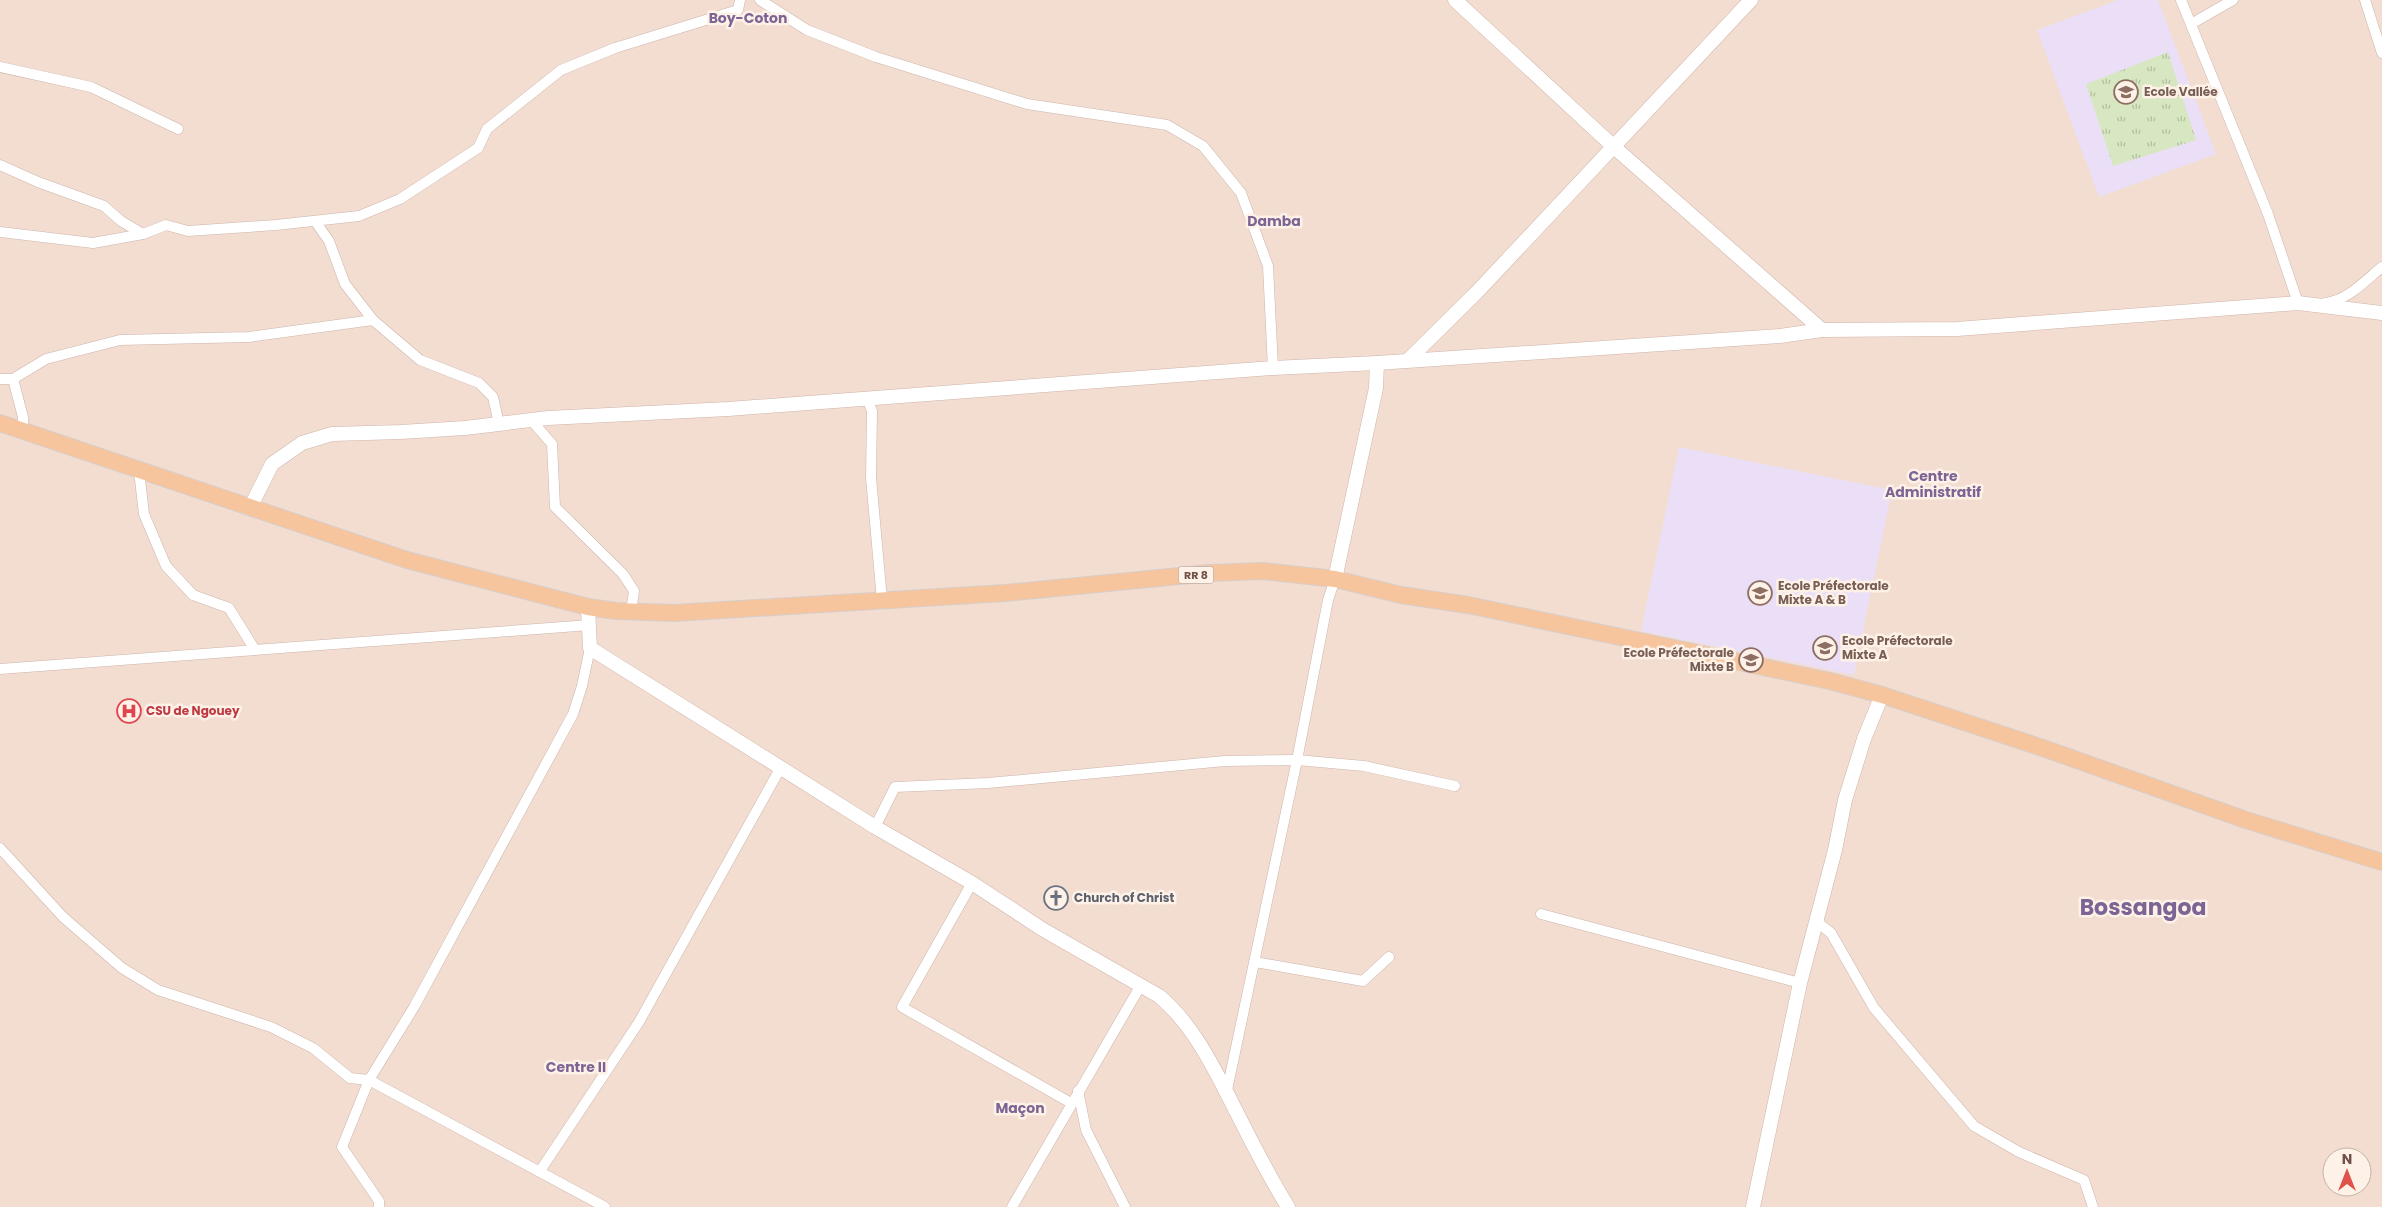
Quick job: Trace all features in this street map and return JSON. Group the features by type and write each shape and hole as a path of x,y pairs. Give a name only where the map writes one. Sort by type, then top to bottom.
{"main road":[{"name":"RR 8","path":"0,423 407,560 588,607 630,612 674,613 1005,593 1210,573 1254,571 1335,580 1401,595 1468,605 1755,664 1882,695 2108,770 2246,820 2382,862"}],"street":[{"path":"0,232 94,243 143,234 166,225 188,231 358,216 400,200 478,148 487,130 561,70 614,48 738,10 740,0"},
{"path":"760,0 807,30 876,57 1027,104 1167,125 1203,146 1242,193 1268,266 1273,368"},
{"path":"1455,0 1614,147 1822,330"},
{"path":"1408,360 1476,292 1751,0"},
{"path":"2181,0 2268,214 2298,303"},
{"path":"2191,24 2233,0"},
{"path":"2365,0 2382,53"},
{"path":"0,67 92,87 178,129"},
{"path":"0,160 4,167 38,182 104,206 121,221 143,234"},
{"path":"315,221 329,241 345,284 373,320 420,360 479,383 493,398 499,424"},
{"path":"2314,304 2334,302 2371,278 2382,267"},
{"path":"250,508 272,464 290,450 311,439 332,434 401,432 531,420 736,408 1273,368 1377,363 1780,336 1822,330 1957,329 2298,303 2382,314"},
{"path":"0,379 13,379 46,359 120,340 249,337 373,320"},
{"path":"1227,1090 1297,760 1328,600 1335,580 1376,388 1377,363"},
{"path":"13,379 24,417 23,431"},
{"path":"867,398 872,411 871,478 882,600"},
{"path":"531,420 552,444 555,507 623,574 634,591 630,612"},
{"path":"139,471 144,514 166,566 193,596 229,608 255,650"},
{"path":"379,1207 379,1201 342,1147 369,1080 414,1007 573,714 582,686 590,648 588,607"},
{"path":"0,669 590,626"},
{"path":"590,648 781,766 875,827 972,883 1042,929 1159,996 1175,1009 1227,1090 1273,1182 1288,1207"},
{"path":"1753,1207 1800,983 1845,800 1864,739 1882,695"},
{"path":"875,827 895,787 988,783 1225,762 1297,760 1364,766 1455,786"},
{"path":"540,1172 639,1022 781,766"},
{"path":"0,848 63,917 122,968 158,990 272,1028 313,1048 350,1078 369,1080 605,1207"},
{"path":"972,883 902,1007 1071,1103"},
{"path":"1541,914 1800,983"},
{"path":"1816,922 1831,933 1874,1008 1974,1126 2019,1152 2084,1180 2093,1207"},
{"path":"1255,962 1362,981 1389,957"},
{"path":"1012,1207 1141,985"},
{"path":"1078,1091 1086,1130 1125,1207"}],"shaded area":[{"path":"0,0 2382,0 2382,1207 0,1207"},
{"name":"Ecole Vallée","path":"2118,0 2158,0 2216,154 2099,197 2037,30"},
{"name":"Ecole Préfectorale Mixte A & B","path":"1679,447 1892,490 1854,675 1641,631"}],"green space":[{"path":"2168,52 2196,140 2113,166 2086,84"}],"place":[{"name":"Ecole Vallée","path":"2126,92"},
{"name":"Ecole Préfectorale Mixte A & B","path":"1760,593"},
{"name":"Ecole Préfectorale Mixte A","path":"1825,648"},
{"name":"Ecole Préfectorale Mixte B","path":"1751,660"},
{"name":"CSU de Ngouey","path":"129,711"},
{"name":"Church of Christ","path":"1056,898"}],"district":[{"name":"Boy-Coton","path":"748,18"},
{"name":"Damba","path":"1274,221"},
{"name":"Centre Administratif","path":"1933,484"},
{"name":"Bossangoa","path":"2143,907"},
{"name":"Centre II","path":"576,1067"},
{"name":"Maçon","path":"1020,1108"}]}
